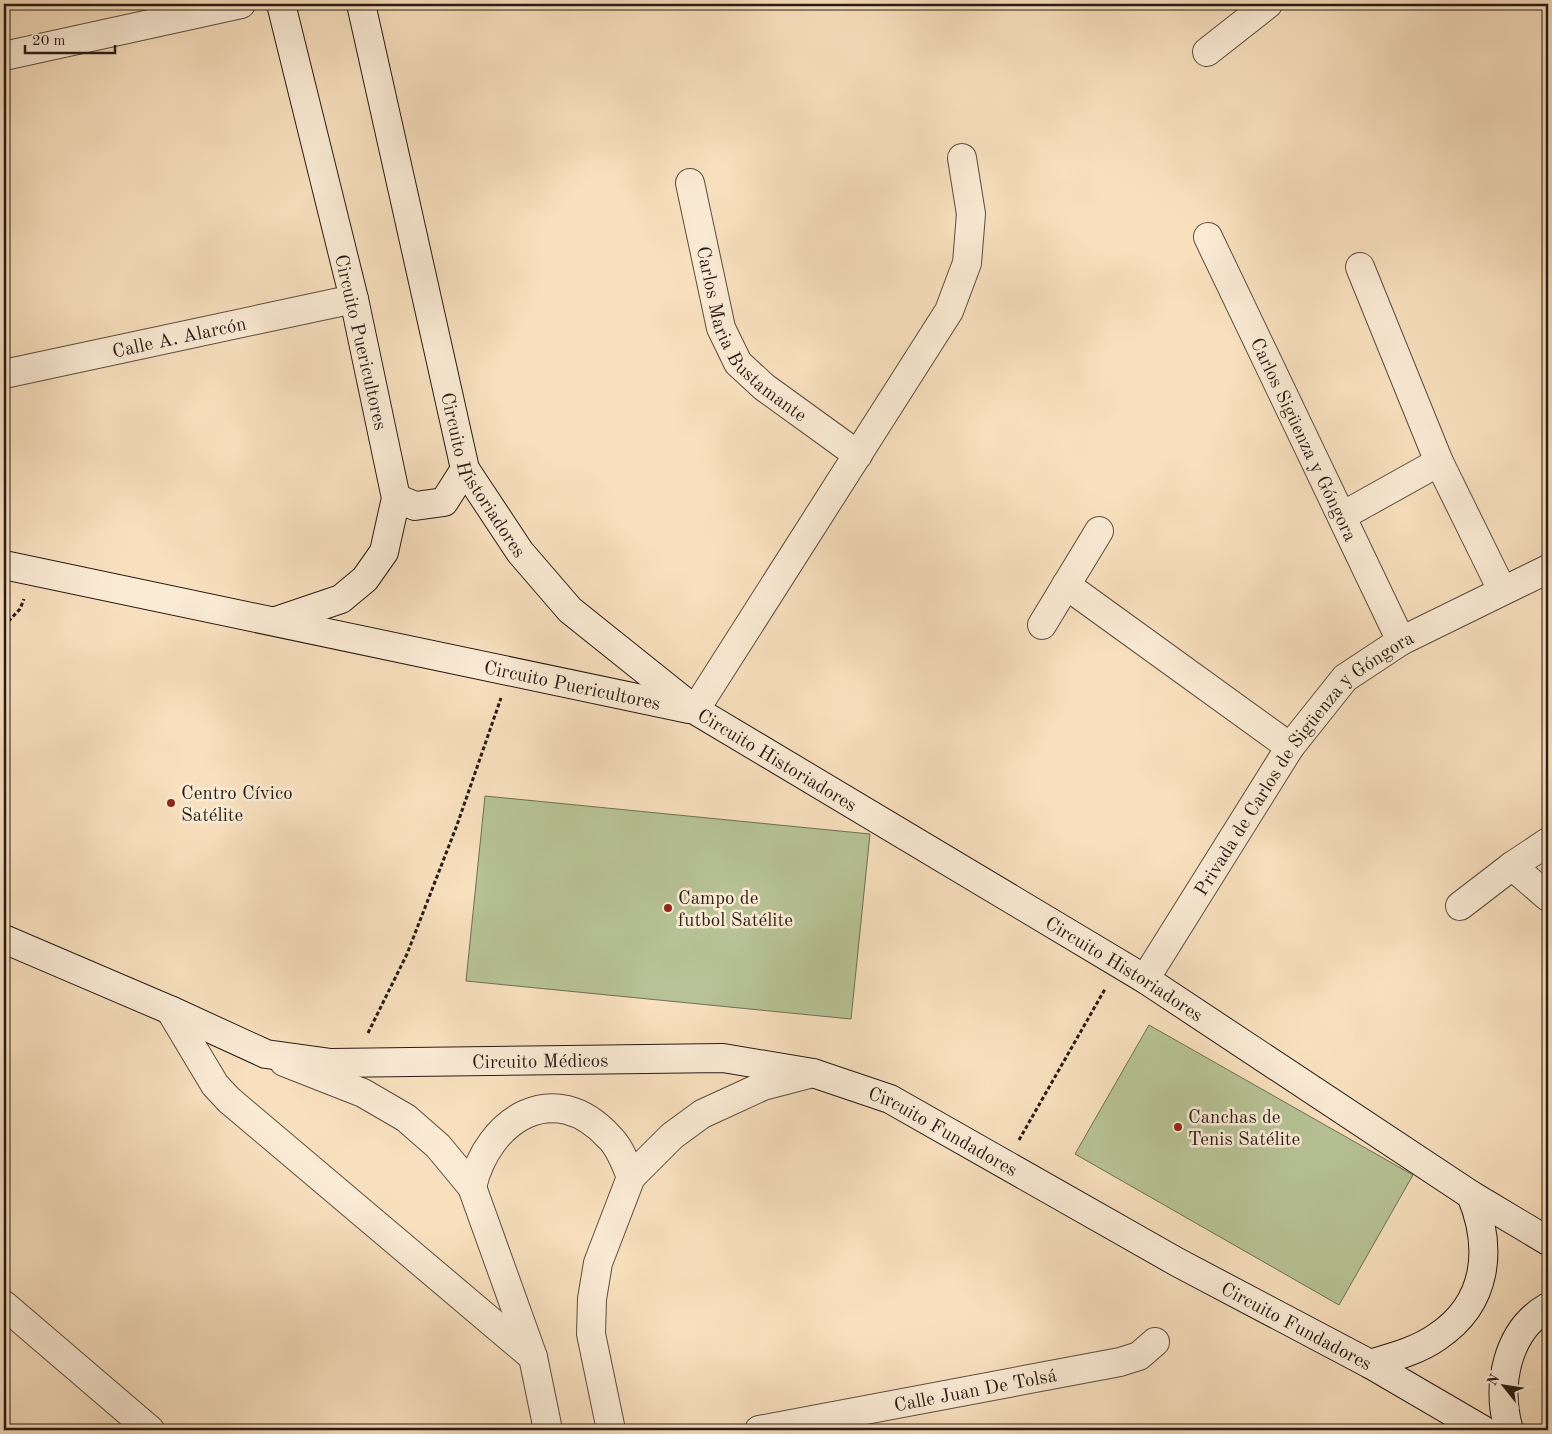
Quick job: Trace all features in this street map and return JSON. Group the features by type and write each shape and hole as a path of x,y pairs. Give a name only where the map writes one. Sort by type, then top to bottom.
{"street":[{"path":"4,56 241,4"},
{"name":"Circuito Puericultores","path":"276,621 341,599 365,579 384,552 396,498 354,299 281,4"},
{"name":"Circuito Historiadores","path":"361,4 465,468 520,552 570,610 695,710 1145,979 1471,1194 1548,1241"},
{"path":"1207,52 1268,4"},
{"path":"695,710 949,311 967,263 971,214 962,158"},
{"name":"Carlos Maria Bustamante","path":"690,182 721,328 738,363 764,387 858,454"},
{"name":"Carlos Sigüenza y Góngora","path":"1208,236 1401,641"},
{"path":"1360,267 1439,462 1502,590"},
{"name":"Calle A. Alarcón","path":"4,374 354,299"},
{"path":"1342,516 1439,462"},
{"path":"396,498 415,506 444,502 465,468"},
{"path":"1042,625 1099,531"},
{"name":"Circuito Puericultores","path":"4,565 695,710"},
{"name":"Privada de Carlos de Sigüenza y Góngora","path":"1145,979 1290,747 1344,678 1401,641 1548,569"},
{"path":"1066,584 1290,747"},
{"path":"1460,906 1512,866 1548,842"},
{"path":"1512,866 1548,897"},
{"name":"Circuito Médicos","path":"4,939 170,1010 266,1054 363,1093 406,1118 438,1146 472,1187 533,1357 548,1430"},
{"path":"170,1010 215,1085 229,1100 533,1357"},
{"name":"Circuito Médicos","path":"266,1054 331,1063 722,1058 813,1073"},
{"path":"611,1430 591,1334 592,1299 598,1263 631,1177 672,1136 702,1114 763,1086 813,1073"},
{"name":"Circuito Fundadores","path":"813,1073 890,1099 1177,1262 1370,1364 1483,1430"},
{"path":"472,1187 476,1169 494,1137 519,1117 534,1110 552,1109 570,1112 599,1128 610,1137 620,1152 631,1177"},
{"path":"1370,1364 1413,1350 1437,1337 1452,1325 1467,1308 1482,1275 1484,1256 1482,1228 1471,1194"},
{"path":"4,1305 150,1430"},
{"path":"1509,1430 1504,1406 1504,1383 1511,1350 1531,1320 1548,1307"},
{"name":"Calle Juan De Tolsá","path":"759,1430 1120,1362 1139,1356 1155,1342"}],"path":[{"path":"354,1063 407,954 454,834 496,717 508,671"},
{"path":"1005,1164 1120,964"}],"green space":[{"name":"Campo de futbol Satélite","path":"485,796 870,834 851,1019 466,981"},
{"path":"1149,1025 1413,1175 1339,1305 1075,1154"}],"place":[{"name":"Centro Cívico Satélite","path":"171,803"},
{"name":"Campo de futbol Satélite","path":"668,908"},
{"name":"Canchas de Tenis Satélite","path":"1178,1127"}]}
